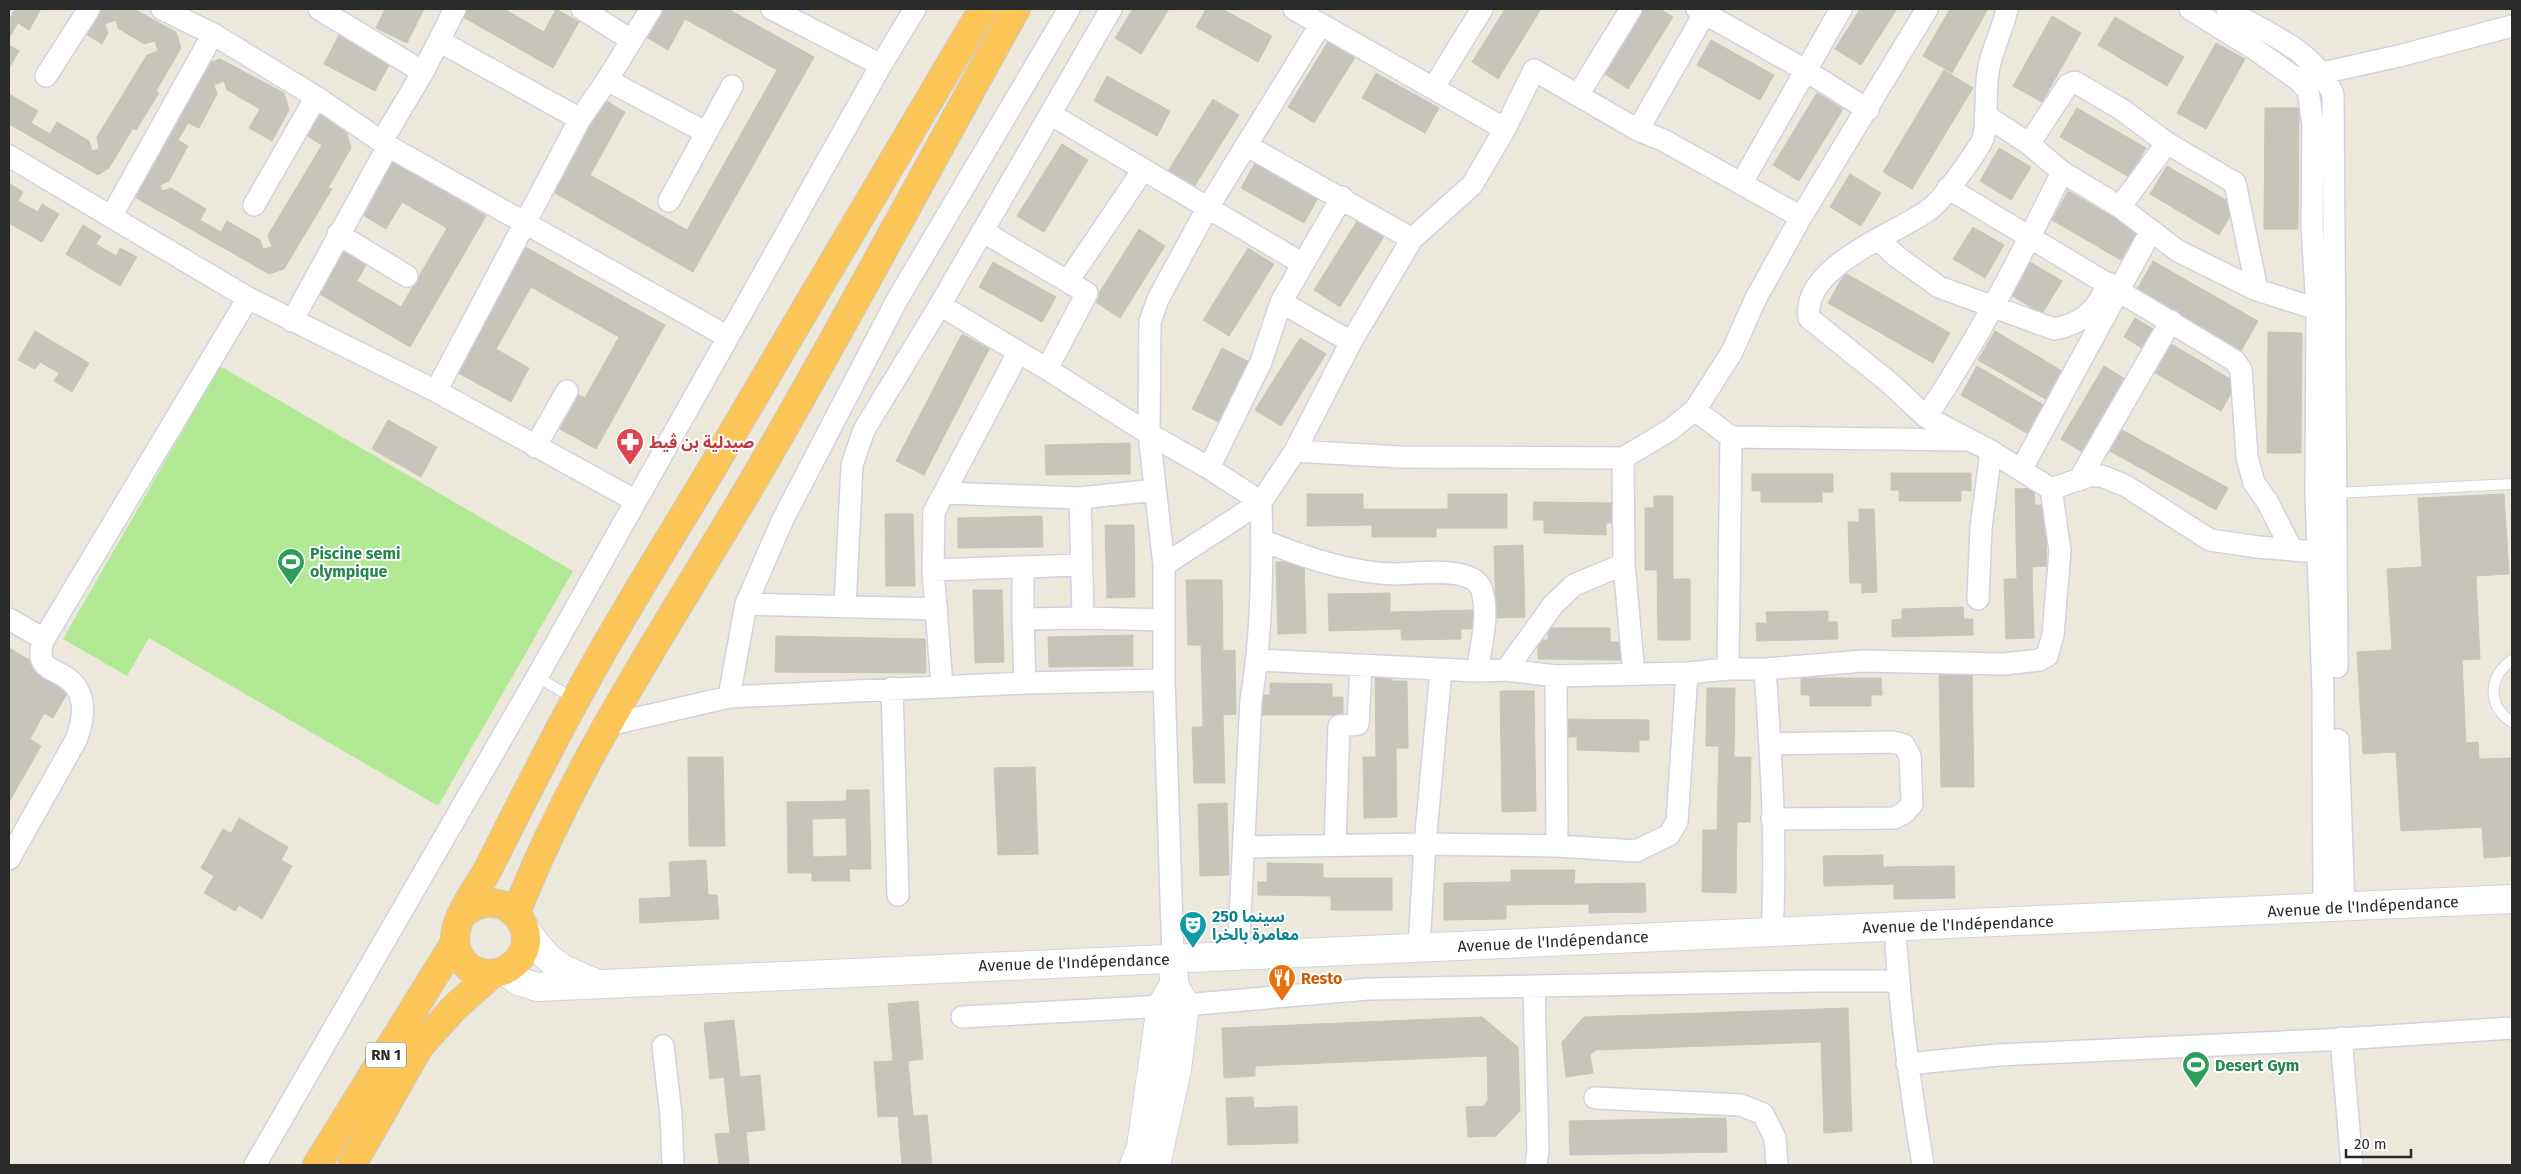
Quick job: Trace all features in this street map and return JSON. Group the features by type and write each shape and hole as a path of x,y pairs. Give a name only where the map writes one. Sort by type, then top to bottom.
{"highway":[{"path":"983,9 575,700 454,933 454,944 464,962 472,969 498,972 518,961 522,954 525,946 521,922 536,863 608,725 769,454 1016,9"},
{"path":"464,913 478,904 494,902 502,904 521,922"},
{"name":"RN 1","path":"317,1165 454,944"},
{"name":"RN 1","path":"352,1165 419,1047 454,1008 498,972"}],"main road":[{"name":"Avenue de l'Indépendance","path":"498,972 518,981 537,986 2512,899"},
{"path":"521,922 544,956 561,969 595,983"},
{"path":"1147,1158 1177,1069 1173,958"}],"street":[{"path":"46,76 90,9"},
{"path":"162,9 213,34 316,97 385,144 728,337"},
{"path":"319,9 350,16 423,72"},
{"path":"292,321 455,9"},
{"path":"582,9 631,40"},
{"path":"436,391 580,119 607,80 650,9"},
{"path":"772,9 881,65"},
{"path":"256,1165 537,678 881,65 915,9"},
{"path":"729,697 746,604 783,519 896,300 1068,9"},
{"path":"845,606 852,465 864,430 940,305 1111,9"},
{"path":"1294,9 1505,129"},
{"path":"1434,88 1482,9"},
{"path":"1578,95 1631,9"},
{"path":"1741,184 1841,9"},
{"path":"1295,451 1400,457 1623,458 1657,439 1695,410 1732,352 1755,300 1801,218 1868,110 1927,9"},
{"path":"1258,660 1441,670 1506,670 1556,676 1687,673 1863,661 2004,664 2039,660 2047,656 2053,635 2060,551 2051,489 1991,451 1926,417 1891,384 1816,327 1809,318 1809,302 1820,285 1855,251 1932,208 1984,137 1989,65 2004,27 2007,9"},
{"path":"2190,9 2253,48 2308,90 2313,125 2312,225 2317,309 2317,552 2334,907"},
{"path":"2227,9 2299,52 2322,73 2333,94 2339,768 2334,907"},
{"path":"1638,130 1703,10 1805,70 1868,110"},
{"path":"1173,958 1164,680 1164,565 1150,434 1150,322 1158,299 1208,209 1321,24"},
{"path":"2286,72 2322,73 2512,26"},
{"path":"111,217 213,34"},
{"path":"439,41 580,119"},
{"path":"1164,565 1261,502 1295,451 1350,342 1412,239 1472,185 1505,129 1534,70 1638,130 1663,140 1801,218"},
{"path":"607,80 705,132"},
{"path":"2029,144 2068,85 2075,82 2121,109 2166,143 2235,183 2257,290"},
{"path":"669,202 705,132 732,86"},
{"path":"254,205 316,97"},
{"path":"1050,114 1303,264"},
{"path":"1985,116 2029,144 2062,172 2120,207 2151,232 2187,255 2257,290 2317,309"},
{"path":"2120,207 2166,143"},
{"path":"1246,145 1342,197 1412,239"},
{"path":"9,156 248,298 436,391 636,501"},
{"path":"1068,281 1143,170"},
{"path":"1926,417 1956,372 1993,306 2062,172"},
{"path":"1948,188 2234,361 2241,370 2247,457 2254,482 2267,501 2292,550"},
{"path":"1209,468 1261,362 1281,302 1342,197"},
{"path":"982,230 1086,293 1047,369"},
{"path":"1878,239 1896,256 1939,287 2054,329 2071,326 2101,301 2113,287 2151,232"},
{"path":"338,234 408,276"},
{"path":"2022,470 2113,287"},
{"path":"9,859 76,740 82,724 80,695 76,686 47,668 41,660 40,649 44,639 248,298"},
{"path":"1281,302 1350,342"},
{"path":"940,305 1209,468 1261,502"},
{"path":"2079,480 2170,321"},
{"path":"942,686 934,570 934,512 1018,353"},
{"path":"535,447 567,391"},
{"path":"1695,410 1731,437 1970,441"},
{"path":"1728,669 1731,437"},
{"path":"1978,599 1981,528 1991,451"},
{"path":"1623,458 1624,564 1634,674"},
{"path":"2051,489 2089,476 2102,476 2126,486 2210,540 2317,552"},
{"path":"945,493 1080,498 1155,490"},
{"path":"1080,498 1080,565 1083,618"},
{"path":"1238,955 1251,700 1258,660 1262,540 1261,502"},
{"path":"1262,540 1296,554 1351,569 1392,574 1453,573 1470,576 1481,587 1485,620 1477,671"},
{"path":"1506,670 1553,606 1574,585 1624,564"},
{"path":"934,570 1080,565"},
{"path":"1023,568 1025,682"},
{"path":"746,604 937,609"},
{"path":"1023,619 1164,620"},
{"path":"9,620 44,639"},
{"path":"1335,845 1339,726 1358,724 1361,665"},
{"path":"1765,669 1770,744 1772,931"},
{"path":"1419,947 1425,844 1441,670"},
{"path":"1244,847 1425,844 1557,846 1636,851 1668,835 1677,822 1687,673"},
{"path":"1556,676 1557,846"},
{"path":"608,725 729,697 1025,682 1164,680"},
{"path":"892,688 898,895"},
{"path":"1770,744 1892,742 1904,745 1910,756 1912,804 1904,813 1894,818 1772,819"},
{"path":"1895,926 1898,981 1907,1064 1923,1165"},
{"path":"962,1018 1173,999 1368,989 1898,981"},
{"path":"1534,987 1538,1150 1536,1165"},
{"path":"1907,1064 1998,1055 2512,1028"},
{"path":"2341,1038 2352,1165"},
{"path":"663,1046 672,1115 673,1165"},
{"path":"1595,1098 1741,1105 1762,1114 1775,1138 1778,1165"}],"lane":[{"path":"2336,493 2512,484"},
{"path":"2512,660 2503,666 2497,676 2493,698 2497,708 2512,722"},
{"path":"537,678 575,700"}],"green space":[{"path":"220,366 573,571 438,806 149,638 127,676 63,639"}],"building":[{"path":"15,9 41,9 29,30 18,23 9,38 9,21"},
{"path":"94,9 134,9 176,32 181,48 156,91 159,93 136,130 133,128 109,168 98,175 9,124 9,94 38,111 31,123 50,134 57,122 89,141 92,151 99,149 97,137 147,55 158,51 155,41 144,44 118,28 116,20 105,24 108,33 102,44 81,31"},
{"path":"385,9 424,9 407,43 376,28"},
{"path":"465,9 504,9 544,32 556,9 579,22 553,68 461,16"},
{"path":"655,9 728,9 814,57 693,272 548,189 600,97 625,112 590,175 687,230 777,70 685,19 668,50 641,34"},
{"path":"1133,9 1169,9 1141,54 1115,38"},
{"path":"1206,9 1222,9 1272,36 1258,62 1196,27"},
{"path":"1505,9 1541,9 1498,79 1472,62"},
{"path":"1641,9 1660,9 1673,17 1628,89 1602,72"},
{"path":"1860,9 1897,9 1861,65 1835,49"},
{"path":"1950,9 1988,9 1952,73 1923,56"},
{"path":"2052,16 2081,33 2042,102 2013,86"},
{"path":"2115,17 2184,57 2167,86 2098,45"},
{"path":"340,33 391,61 375,91 324,64"},
{"path":"1332,35 1359,51 1314,123 1288,107"},
{"path":"1711,40 1774,75 1760,100 1697,65"},
{"path":"2216,43 2245,59 2206,129 2177,113"},
{"path":"9,45 19,51 9,68"},
{"path":"220,59 284,93 289,110 272,141 249,128 260,109 227,90 224,81 214,85 217,94 199,128 188,123 178,140 188,146 169,181 160,185 162,191 171,188 206,209 200,220 221,232 227,221 260,240 263,249 272,247 268,235 322,145 301,132 314,111 346,130 351,148 328,188 332,189 284,269 269,274 131,195 205,64"},
{"path":"1944,70 1973,88 1912,189 1883,172"},
{"path":"1376,73 1439,108 1425,133 1362,98"},
{"path":"1107,76 1170,111 1157,136 1094,101"},
{"path":"1817,93 1843,109 1799,181 1773,165"},
{"path":"1213,99 1239,115 1194,187 1168,171"},
{"path":"2077,108 2146,148 2129,177 2060,137"},
{"path":"2265,108 2299,108 2298,229 2264,229"},
{"path":"1062,144 1088,160 1044,232 1017,216"},
{"path":"1999,148 2031,167 2011,200 1980,181"},
{"path":"386,157 486,216 410,347 313,290 341,241 370,258 357,281 401,307 447,228 402,202 386,229 355,210"},
{"path":"1255,163 1318,198 1304,223 1241,188"},
{"path":"2167,166 2236,206 2219,235 2150,194"},
{"path":"1850,174 1881,193 1861,226 1830,207"},
{"path":"9,183 23,192 18,201 38,212 42,204 59,214 42,242 9,223"},
{"path":"2068,191 2138,231 2121,260 2052,220"},
{"path":"1359,218 1385,235 1340,307 1314,290"},
{"path":"83,225 101,236 96,244 116,256 120,248 137,257 120,286 66,254"},
{"path":"1973,227 2004,245 1985,278 1953,259"},
{"path":"1139,229 1165,246 1120,318 1094,301"},
{"path":"520,244 665,325 596,449 560,429 579,395 585,398 619,337 531,287 496,349 529,368 511,402 451,369"},
{"path":"1248,248 1274,264 1229,336 1203,320"},
{"path":"2153,261 2258,321 2241,351 2136,291"},
{"path":"993,262 1056,297 1042,322 979,287"},
{"path":"2030,262 2062,281 2042,314 2011,295"},
{"path":"1845,273 1950,333 1933,363 1828,303"},
{"path":"2135,318 2153,329 2142,348 2124,337"},
{"path":"35,331 89,363 72,392 54,381 59,373 40,362 35,369 18,360"},
{"path":"1995,331 2064,372 2047,400 1978,360"},
{"path":"2268,332 2302,333 2301,453 2267,453"},
{"path":"962,334 989,349 924,475 896,461"},
{"path":"1300,338 1326,354 1281,426 1255,410"},
{"path":"2168,342 2237,383 2221,411 2152,371"},
{"path":"1222,348 1251,363 1221,423 1192,409"},
{"path":"1977,366 2047,407 2030,435 1961,395"},
{"path":"2104,366 2125,379 2082,452 2061,439"},
{"path":"388,420 437,447 421,477 372,449"},
{"path":"2120,429 2228,488 2216,510 2108,450"},
{"path":"1130,443 1130,474 1046,475 1045,445"},
{"path":"1891,473 1971,473 1971,491 1961,490 1961,501 1899,501 1899,490 1891,490"},
{"path":"1752,474 1833,474 1833,492 1822,492 1822,502 1761,502 1761,491 1752,491"},
{"path":"2034,488 2035,505 2045,505 2047,566 2032,567 2034,638 2006,639 2004,579 2017,579 2015,489"},
{"path":"1307,494 1363,494 1363,509 1448,509 1448,494 1507,494 1507,528 1436,528 1436,537 1372,537 1372,525 1307,526"},
{"path":"2504,494 2509,574 2476,576 2480,659 2462,660 2466,743 2478,742 2479,759 2512,758 2512,856 2484,858 2482,827 2401,831 2396,752 2363,754 2357,652 2392,650 2387,569 2422,567 2418,498"},
{"path":"1654,496 1673,496 1673,579 1690,579 1690,640 1658,640 1657,570 1645,570 1645,508 1654,508"},
{"path":"1534,502 1616,503 1616,523 1606,523 1606,535 1544,533 1544,520 1533,520"},
{"path":"1859,509 1874,509 1877,592 1862,593 1862,583 1850,583 1848,522 1859,522"},
{"path":"885,514 913,514 915,586 886,586"},
{"path":"1042,516 1043,547 958,548 958,518"},
{"path":"1105,525 1134,525 1135,597 1107,598"},
{"path":"1523,545 1525,617 1496,618 1494,546"},
{"path":"1304,561 1306,633 1278,634 1276,562"},
{"path":"1186,580 1222,580 1223,651 1235,650 1236,714 1223,715 1225,783 1194,783 1192,727 1203,727 1201,645 1188,645"},
{"path":"973,590 1002,590 1004,662 975,663"},
{"path":"1390,593 1390,612 1475,610 1475,629 1461,629 1461,639 1402,640 1401,629 1329,631 1328,594"},
{"path":"1963,607 1964,619 1973,619 1973,635 1892,637 1892,620 1902,619 1902,609"},
{"path":"1828,611 1828,622 1837,622 1838,639 1757,641 1756,623 1767,623 1766,612"},
{"path":"1548,628 1610,628 1610,642 1621,642 1621,660 1538,659 1538,640 1548,640"},
{"path":"1133,635 1133,666 1049,667 1048,637"},
{"path":"776,636 925,639 926,673 775,672"},
{"path":"9,648 72,685 53,718 44,713 30,739 41,746 9,802"},
{"path":"1972,670 1974,787 1941,787 1939,671"},
{"path":"1375,671 1392,671 1392,681 1407,681 1408,748 1396,748 1397,817 1364,818 1363,757 1376,757"},
{"path":"1801,678 1881,678 1882,695 1871,695 1871,706 1810,706 1810,695 1801,695"},
{"path":"1270,683 1332,684 1332,697 1343,697 1343,715 1260,715 1260,695 1270,695"},
{"path":"1707,688 1735,688 1734,757 1751,757 1750,822 1737,822 1736,893 1702,892 1703,830 1717,830 1719,746 1706,746"},
{"path":"1500,691 1534,691 1536,811 1502,812"},
{"path":"1567,719 1649,720 1649,740 1639,740 1639,752 1577,750 1577,737 1566,737"},
{"path":"688,757 723,757 725,846 689,846"},
{"path":"1035,767 1038,854 998,855 994,768"},
{"path":"847,790 869,790 871,869 849,869 850,881 812,881 812,873 788,873 787,802 846,801","holes":["846,818 847,856 813,857 812,819"]},
{"path":"1227,803 1229,875 1200,876 1198,804"},
{"path":"239,818 288,847 281,860 292,866 262,919 239,905 235,911 204,893 214,876 201,868 223,829 231,833"},
{"path":"1883,855 1883,867 1954,866 1955,898 1894,899 1894,884 1824,886 1823,856"},
{"path":"706,860 708,895 717,895 719,919 640,923 639,899 671,897 669,862"},
{"path":"1267,863 1323,864 1323,878 1392,878 1392,910 1331,910 1331,896 1258,895 1258,882 1267,882"},
{"path":"1511,870 1575,870 1574,884 1645,883 1646,912 1589,913 1589,904 1506,905 1506,919 1444,920 1444,883 1511,882"},
{"path":"918,1001 923,1059 908,1061 913,1116 927,1115 932,1165 902,1165 898,1116 878,1117 874,1062 893,1061 888,1004"},
{"path":"1848,1008 1852,1131 1824,1133 1821,1042 1596,1050 1590,1055 1593,1073 1566,1077 1562,1042 1584,1017"},
{"path":"1482,1017 1518,1047 1520,1111 1496,1136 1468,1137 1466,1107 1484,1106 1488,1100 1487,1056 1255,1066 1255,1076 1224,1078 1222,1028"},
{"path":"734,1020 740,1077 760,1075 765,1130 746,1132 749,1165 719,1165 715,1134 730,1133 724,1077 710,1079 704,1023"},
{"path":"1253,1097 1254,1108 1297,1106 1298,1143 1228,1145 1226,1098"},
{"path":"1726,1118 1727,1152 1570,1155 1569,1121"}],"place":[{"name":"صيدلية بن ڤيط","path":"630,466"},
{"name":"Piscine semi olympique","path":"291,586"},
{"name":"سينما 250 معامرة بالخرا","path":"1193,949"},
{"name":"Resto","path":"1282,1002"},
{"name":"Desert Gym","path":"2196,1089"}]}
